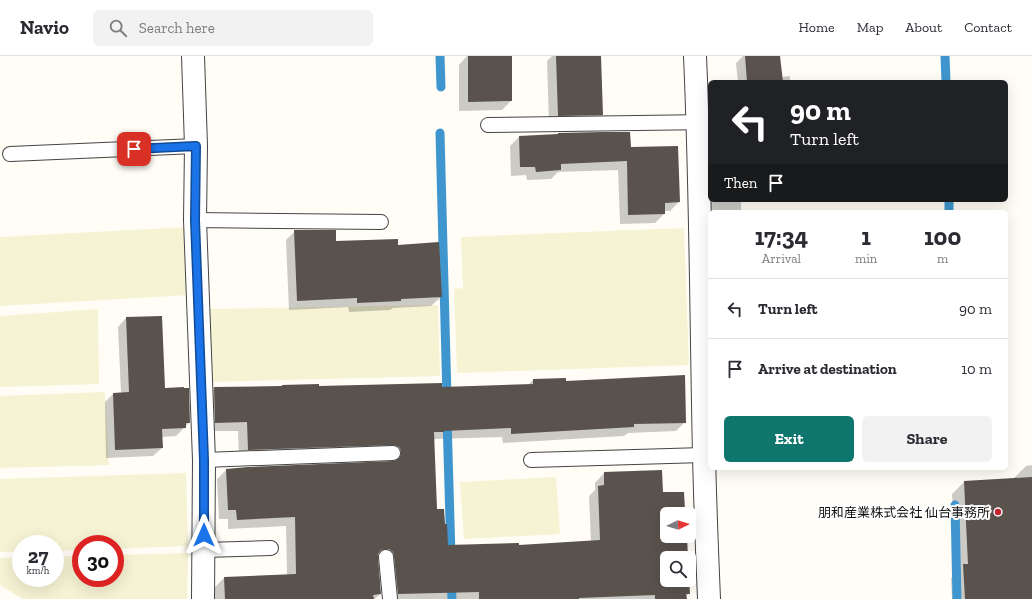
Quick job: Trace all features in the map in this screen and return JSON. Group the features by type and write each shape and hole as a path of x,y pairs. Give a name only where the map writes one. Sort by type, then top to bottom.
{"street":[{"path":"193,56 196,146 195,220 204,460 203,599"},
{"path":"695,56 704,123 706,308 704,455 709,599"}],"lane":[{"path":"488,125 704,123"},
{"path":"10,154 196,146"},
{"path":"195,220 381,222"},
{"path":"204,460 393,453"},
{"path":"531,460 704,455"},
{"path":"204,550 271,548"},
{"path":"386,557 390,599"}],"shaded area":[{"path":"188,227 189,295 0,306 0,237"},
{"path":"684,228 689,365 457,373 454,289 463,288 461,237"},
{"path":"438,305 440,376 209,382 206,309"},
{"path":"98,309 99,384 0,387 0,316"},
{"path":"105,392 109,465 0,468 0,396"},
{"path":"186,473 188,546 124,549 124,535 72,535 72,550 64,551 64,535 12,535 12,552 0,552 0,479"},
{"path":"556,477 560,534 464,539 460,482"},
{"path":"188,553 187,599 23,599 0,585 0,558 12,557 12,587 64,587 64,556 72,556 72,587 124,587 124,555"}],"building":[{"path":"468,56 512,56 512,101 468,102"},
{"path":"556,56 601,56 603,115 558,116"},
{"path":"745,56 780,56 783,80 747,80"},
{"path":"630,132 631,147 678,146 680,202 665,203 665,214 628,215 627,161 561,164 561,170 536,172 535,167 520,167 519,136"},
{"path":"294,230 336,230 336,241 398,239 398,245 439,242 442,297 357,303 357,298 297,301"},
{"path":"162,316 165,388 189,388 190,423 186,423 186,428 162,429 163,448 115,450 113,393 129,392 126,317"},
{"path":"685,375 686,423 634,424 634,427 511,434 511,428 434,432 437,509 444,509 445,524 447,524 448,545 519,543 519,545 600,540 598,486 604,485 604,472 662,470 663,492 684,492 685,507 660,507 660,543 687,543 688,551 660,551 660,587 690,587 690,594 686,594 687,599 655,599 655,595 579,599 479,599 479,592 398,594 393,552 386,549 381,550 378,554 381,594 373,595 374,599 225,599 224,577 296,574 295,517 237,520 236,510 228,510 226,469 393,461 400,457 401,452 400,448 393,445 248,450 247,422 215,423 214,387 442,383 442,387 533,384 533,379 566,378 566,381"},
{"path":"1032,477 1032,599 965,599 963,564 968,564 964,481"}],"waterway":[{"path":"440,56 441,87"},
{"path":"945,56 946,80"},
{"path":"440,133 447,398"},
{"path":"949,202 949,210"},
{"path":"447,418 451,556"},
{"path":"955,505 957,599"},
{"path":"451,580 452,599"}],"place":[{"name":"朋和産業株式会社 仙台事務所","path":"998,512"}],"route":[{"path":"134,149 196,146 195,220 204,460 204,535"}]}
